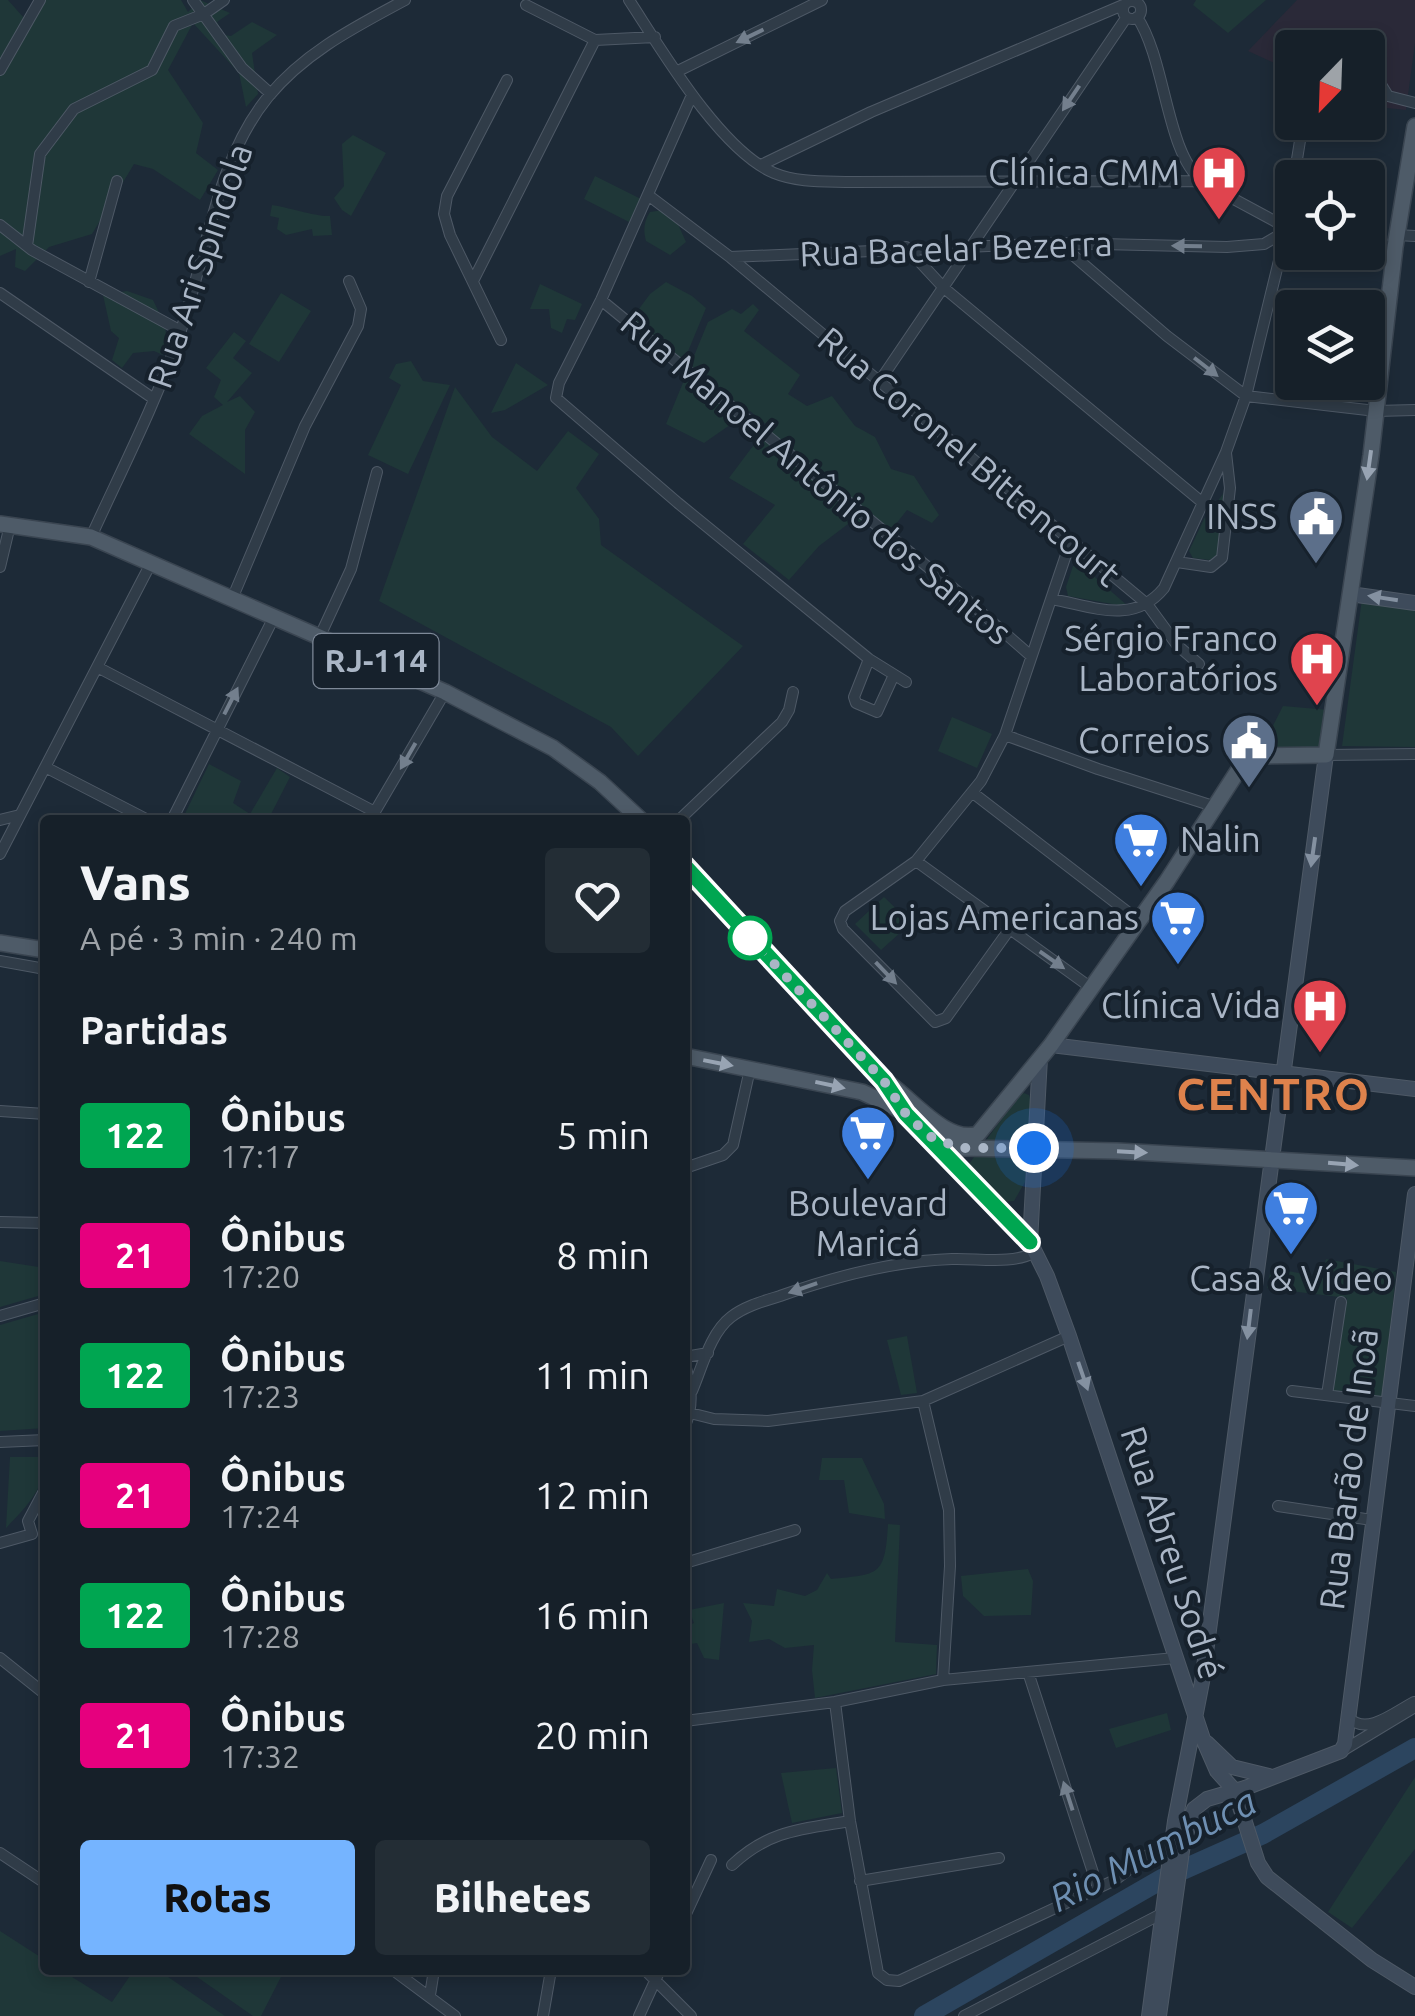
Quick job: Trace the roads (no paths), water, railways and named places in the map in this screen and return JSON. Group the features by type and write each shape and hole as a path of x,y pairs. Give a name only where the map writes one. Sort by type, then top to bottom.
{"main road":[{"path":"1149,2016 1195,1717 1376,411 1396,241 1415,126"},
{"name":"RJ-114","path":"5,524 91,536 445,692 553,748 636,815"},
{"path":"1350,594 1415,603"},
{"path":"884,1081 952,1134 970,1137 987,1126 1046,1051 1242,763 1250,758 1326,755"},
{"path":"690,871 884,1081 906,1114 1032,1247"},
{"path":"0,943 40,949"},
{"path":"1046,1051 1285,1071 1415,1089"},
{"name":"Rua Abreu Sodré","path":"1046,1051 1034,1148 1032,1247 1069,1336 1202,1739 1214,1766 1235,1791 1258,1863 1272,1881 1343,1939 1415,1986"},
{"path":"690,1057 868,1094 906,1114"},
{"path":"929,1136 960,1148 1272,1158 1415,1168"},
{"name":"Rua Barão de Inoã","path":"1341,1751 1349,1718 1388,1403 1408,1298 1415,1194"},
{"path":"1202,1739 1232,1766 1276,1777"},
{"path":"1176,1843 1195,1808 1204,1800 1341,1751"},
{"path":"1159,2016 1168,1903"}],"street":[{"path":"0,70 40,0"},
{"path":"193,0 242,68 271,94"},
{"path":"28,246 40,154 74,109 152,70 174,26 204,14 224,0"},
{"name":"Rua Ari Spindola","path":"91,536 154,400 181,331 230,166 248,128 271,94 321,48 405,0"},
{"path":"629,0 692,95 745,153 776,174 811,181 1204,183"},
{"path":"678,71 822,0"},
{"path":"761,165 872,112 1141,10 1138,1"},
{"path":"526,5 595,40 655,37"},
{"path":"1125,13 1162,79 1185,164 1204,183 1275,223"},
{"path":"879,382 1125,13"},
{"path":"474,282 595,40"},
{"path":"501,340 450,236 444,206 507,80"},
{"path":"1385,91 1388,96 1415,103"},
{"path":"692,95 601,300 559,383 556,398 869,658 906,682"},
{"path":"1172,180 1185,164"},
{"path":"90,282 117,181"},
{"path":"648,195 730,257"},
{"path":"0,225 28,246 181,331"},
{"name":"Rua Bacelar Bezerra","path":"730,257 1060,243 1227,247 1264,244 1275,236"},
{"path":"1385,242 1415,236"},
{"path":"1060,243 1167,336 1246,396 1376,411 1415,410"},
{"path":"906,247 944,288 1203,502"},
{"name":"Rua Coronel Bittencourt","path":"730,257 1147,604 1177,644 1200,664"},
{"path":"1051,599 1132,611 1147,604 1164,588 1226,452 1246,396 1276,270"},
{"path":"232,599 305,426 358,326 361,309 348,280"},
{"path":"0,293 154,400"},
{"name":"Rua Manoel Antônio dos Santos","path":"601,300 1031,656"},
{"path":"1177,562 1211,567 1222,558 1230,488 1226,452"},
{"path":"320,636 351,570 377,472"},
{"path":"0,567 5,524"},
{"path":"1009,930 946,1018 939,1022 932,1021 843,928 840,918 916,861 973,793 1005,735 1070,543"},
{"path":"0,854 152,562"},
{"path":"174,815 274,617"},
{"path":"869,658 854,697 856,703 877,712 893,677"},
{"path":"99,668 370,815"},
{"path":"373,815 445,692"},
{"path":"684,815 782,722 793,692"},
{"path":"1005,735 1098,770 1214,806"},
{"path":"1326,755 1415,754"},
{"path":"46,768 138,815"},
{"path":"973,793 1138,920"},
{"path":"0,820 20,815"},
{"path":"916,861 1090,986"},
{"path":"0,961 40,968"},
{"path":"690,1166 723,1155 733,1145 750,1069"},
{"path":"0,1110 40,1114"},
{"path":"0,1222 40,1223"},
{"path":"1032,1247 1014,1258 922,1261 832,1278 748,1307 730,1317 720,1329 692,1391 690,1413 714,1419 768,1421 923,1401 1069,1336"},
{"path":"1327,1395 1341,1302"},
{"path":"0,1316 40,1304"},
{"path":"690,1358 708,1353"},
{"path":"690,1382 692,1391"},
{"path":"1292,1391 1415,1406"},
{"path":"923,1401 949,1510 943,1680"},
{"path":"0,1442 40,1440"},
{"path":"0,1542 37,1538 28,1522 40,1498"},
{"path":"1278,1506 1372,1520"},
{"path":"690,1562 795,1530"},
{"path":"0,1658 40,1690"},
{"path":"690,1720 835,1702 943,1680 1175,1658"},
{"path":"1028,1672 1098,1888"},
{"path":"835,1702 860,1881 878,1973 886,1980 899,1981 1115,1880 1176,1843"},
{"path":"1349,1718 1358,1726 1367,1726 1415,1704"},
{"path":"1341,1751 1415,1704"},
{"path":"732,1866 750,1849 778,1834 850,1820"},
{"path":"0,1853 40,1880"},
{"path":"860,1881 999,1858"},
{"path":"690,1905 711,1860"},
{"path":"964,2016 1168,1903"},
{"path":"400,1975 455,2016"},
{"path":"430,1995 433,1975"},
{"path":"543,2016 550,1975"},
{"path":"640,2016 658,1975 691,2016"}],"waterway":[{"name":"Rio Mumbuca","path":"924,2016 1162,1879 1263,1834 1415,1748"}],"place":[{"name":"Clínica CMM","path":"1219,222"},
{"name":"INSS","path":"1316,566"},
{"name":"Sérgio Franco Laboratórios","path":"1317,708"},
{"name":"Correios","path":"1249,790"},
{"name":"Nalin","path":"1141,889"},
{"name":"Lojas Americanas","path":"1178,967"},
{"name":"Clínica Vida","path":"1320,1055"},
{"name":"Boulevard Maricá","path":"868,1182"},
{"name":"Casa & Vídeo","path":"1291,1257"}],"district":[{"name":"CENTRO","path":"1274,1094"}]}
